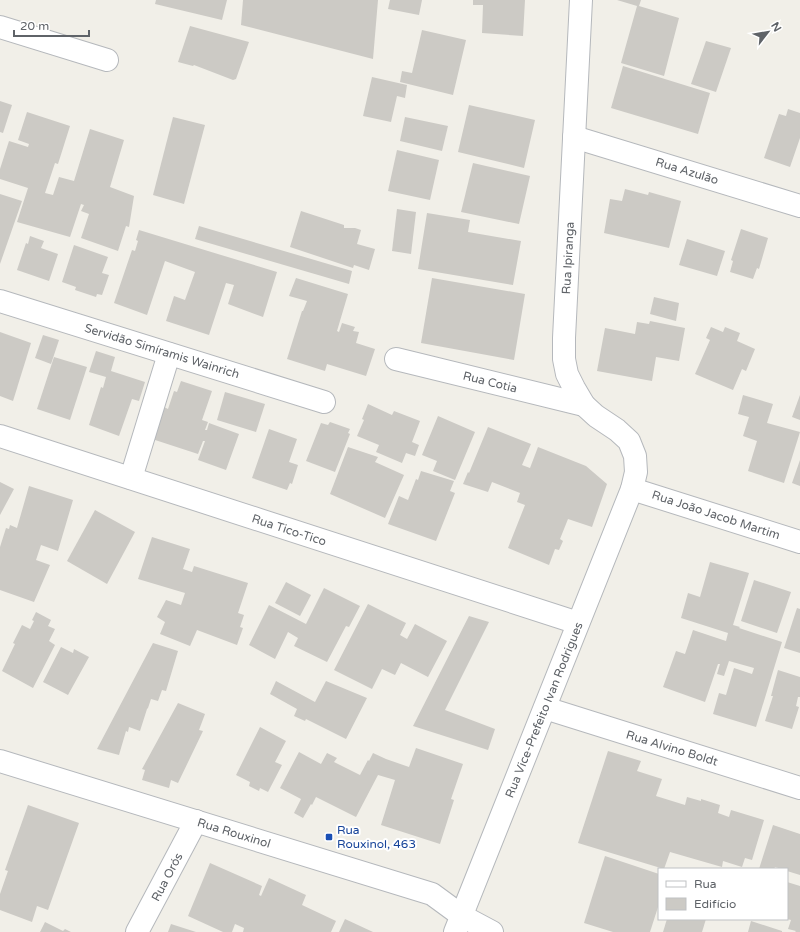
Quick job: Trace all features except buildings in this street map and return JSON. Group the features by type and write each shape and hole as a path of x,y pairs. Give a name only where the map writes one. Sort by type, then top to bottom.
{"street":[{"name":"Rua Ipiranga","path":"581,0 564,359 567,374 584,405 629,441 635,456 636,464 636,472 632,489"},
{"path":"0,27 107,60"},
{"name":"Rua Azulão","path":"574,137 800,206"},
{"name":"Servidão Simíramis Wainrich","path":"0,301 324,402"},
{"path":"131,478 169,354"},
{"name":"Rua Cotia","path":"396,359 584,405"},
{"name":"Rua Tico-Tico","path":"0,436 578,624"},
{"name":"Rua João Jacob Martim","path":"632,489 800,542"},
{"name":"Rua Vice-Prefeito Ivan Rodrigues","path":"458,924 632,489"},
{"name":"Rua Alvino Boldt","path":"545,708 800,788"},
{"name":"Rua Rouxinol","path":"0,761 432,894 458,924 492,932"},
{"name":"Rua Orós","path":"137,932 196,821"}],"place":[{"name":"Rua Rouxinol, 463","path":"329,837"}]}
